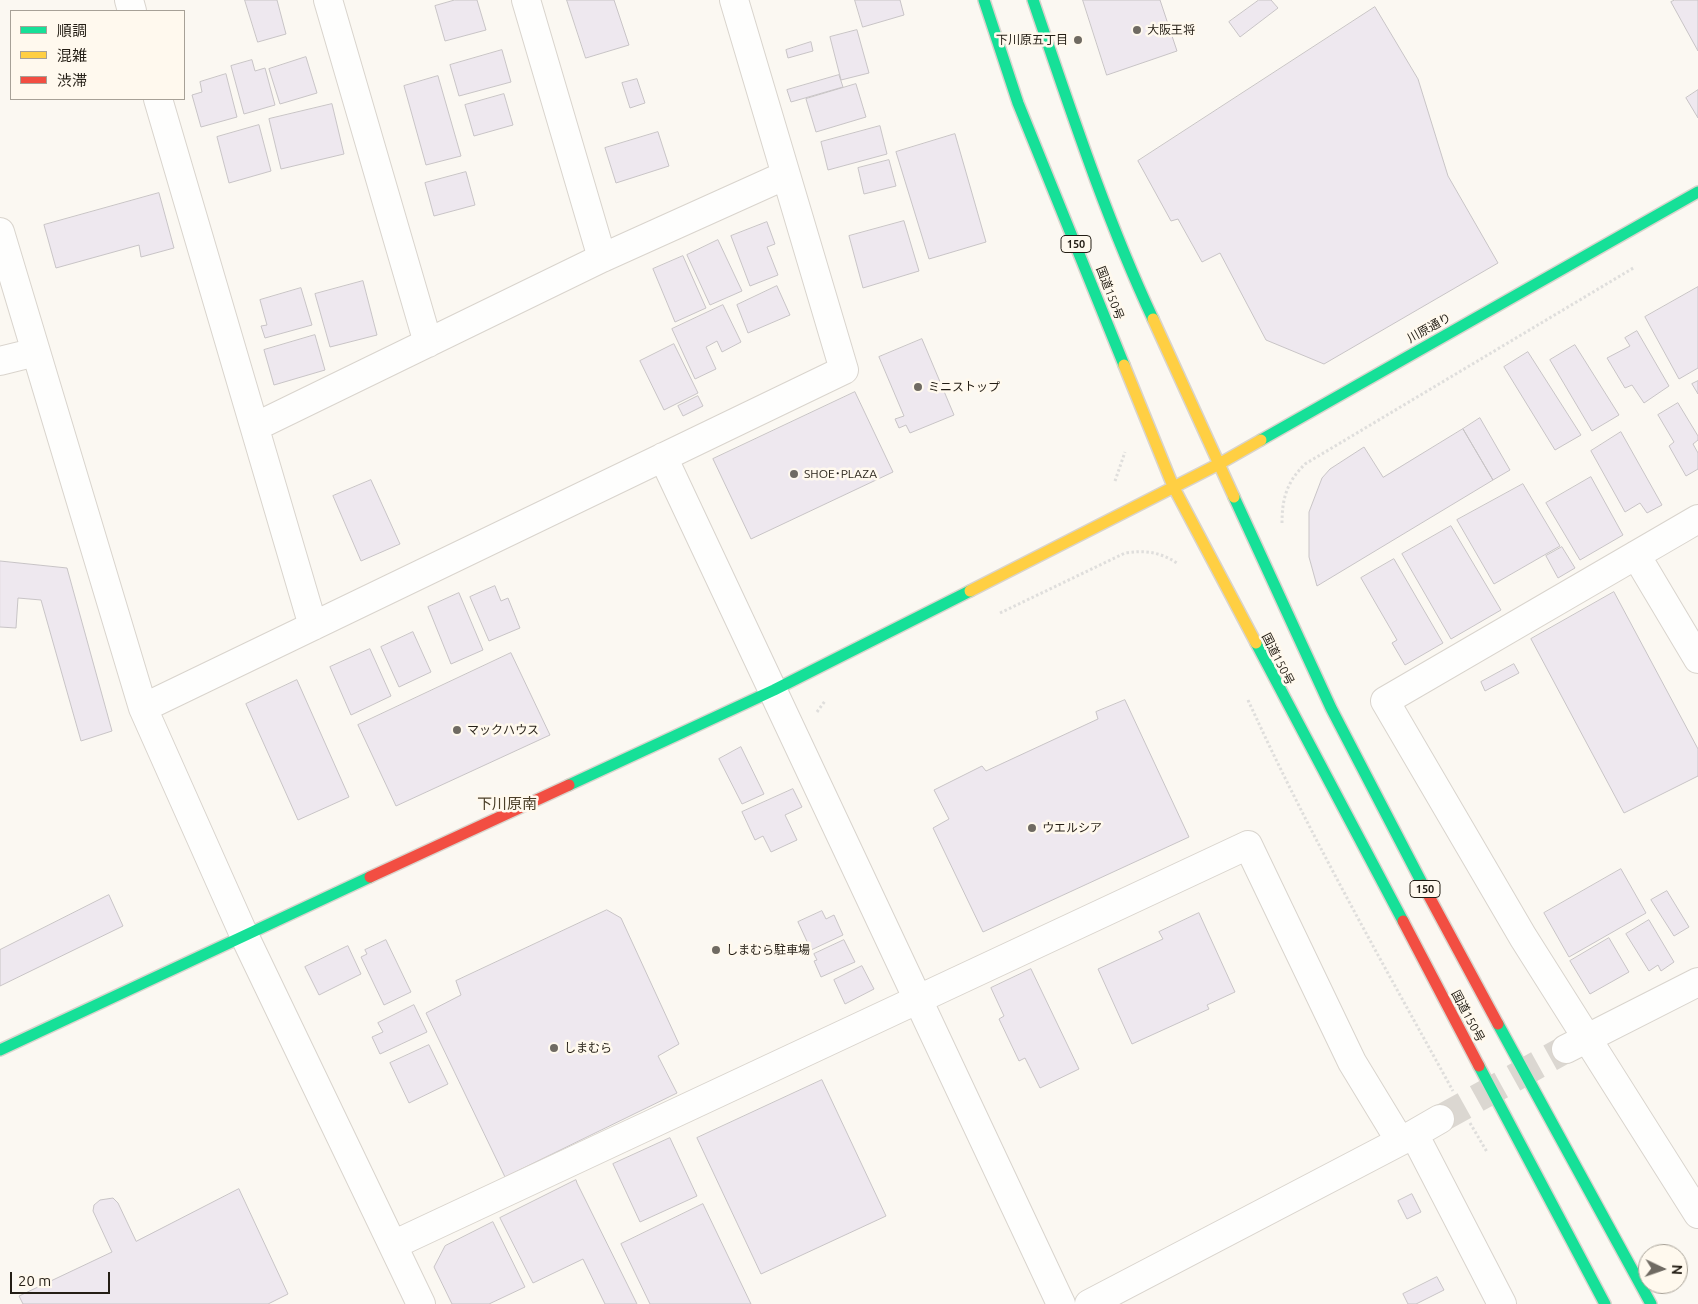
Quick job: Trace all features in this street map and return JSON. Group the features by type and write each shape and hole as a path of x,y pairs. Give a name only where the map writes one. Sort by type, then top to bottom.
{"main road":[{"name":"国道150号","path":"984,0 1018,103 1140,409 1173,486 1605,1304"},
{"name":"国道150号","path":"1033,0 1092,174 1130,270 1332,708 1431,901 1651,1304"},
{"name":"川原通り","path":"0,1050 774,690 1219,464 1698,192"}],"street":[{"path":"328,0 428,343"},
{"path":"526,0 602,258"},
{"path":"143,708 844,370 734,0"},
{"path":"158,100 313,626"},
{"path":"255,427 602,258 786,175"},
{"path":"0,232 143,708 244,935 421,1304"},
{"path":"0,361 36,352"},
{"path":"663,457 1061,1304"},
{"path":"1698,519 1385,701 1523,937 1575,1044 1648,1131 1698,1214"},
{"path":"1636,555 1698,658"},
{"path":"393,1245 1248,845 1352,1062 1407,1138 1502,1304"},
{"path":"1575,1044 1698,982"},
{"path":"1089,1304 1440,1119"}],"building":[{"path":"245,0 277,0 286,34 258,42"},
{"path":"455,0 477,0 486,30 445,41 435,6"},
{"path":"567,0 614,0 629,45 586,58"},
{"path":"855,0 900,0 904,15 863,27"},
{"path":"1083,0 1160,0 1177,51 1107,75"},
{"path":"1259,0 1271,0 1278,8 1240,37 1229,22"},
{"path":"1675,0 1698,0 1698,51 1671,2"},
{"path":"1375,7 1418,79 1448,176 1498,263 1324,364 1266,340 1220,253 1202,262 1178,219 1171,221 1138,161"},
{"path":"857,30 869,73 841,80 830,37"},
{"path":"811,42 813,51 788,58 786,50"},
{"path":"502,50 511,82 459,96 450,65"},
{"path":"306,57 317,93 280,104 269,69"},
{"path":"252,60 255,71 265,68 275,105 244,114 231,66"},
{"path":"226,74 237,117 201,127 192,95 202,92 200,82"},
{"path":"839,75 843,87 791,102 787,90"},
{"path":"438,76 461,156 426,165 404,86"},
{"path":"637,79 645,103 630,108 622,83"},
{"path":"856,84 866,117 816,132 806,99"},
{"path":"1698,90 1698,118 1686,98"},
{"path":"504,94 513,125 474,136 465,105"},
{"path":"332,104 344,154 281,169 269,119"},
{"path":"259,125 271,171 229,183 217,137"},
{"path":"880,126 887,154 828,170 821,142"},
{"path":"658,132 669,166 616,183 605,148"},
{"path":"955,134 986,242 929,259 896,152"},
{"path":"889,160 896,186 864,194 858,168"},
{"path":"466,172 475,205 434,216 425,183"},
{"path":"159,193 174,248 141,257 139,245 56,268 44,225"},
{"path":"904,221 919,271 863,288 849,236"},
{"path":"767,222 775,244 767,247 778,275 750,286 731,236"},
{"path":"718,240 742,291 710,305 687,255"},
{"path":"683,256 706,308 675,322 653,269"},
{"path":"363,281 377,335 330,347 315,294"},
{"path":"777,286 790,315 748,333 737,305"},
{"path":"1698,287 1698,368 1679,379 1645,317"},
{"path":"301,288 312,325 265,338 261,326 267,325 260,300"},
{"path":"723,305 741,342 722,352 717,341 706,347 716,369 695,379 672,329"},
{"path":"1637,331 1669,386 1644,403 1632,385 1625,388 1607,358 1630,346 1625,338"},
{"path":"315,335 325,370 274,385 264,350"},
{"path":"922,339 954,415 910,433 906,425 899,428 895,419 904,416 879,357"},
{"path":"674,344 698,393 664,410 640,361"},
{"path":"1575,345 1619,415 1592,431 1550,360"},
{"path":"1528,352 1581,435 1555,450 1504,367"},
{"path":"1698,381 1698,394 1692,384"},
{"path":"855,392 893,472 751,539 713,459"},
{"path":"698,396 703,406 683,416 678,406"},
{"path":"1678,403 1698,436 1698,440 1693,444 1698,453 1698,469 1686,476 1669,446 1674,442 1658,415"},
{"path":"1480,418 1510,470 1493,480 1463,429"},
{"path":"1463,429 1493,480 1317,586 1309,557 1309,512 1322,478 1330,469 1364,447 1383,477"},
{"path":"1621,432 1662,505 1647,513 1640,503 1625,512 1591,451"},
{"path":"1591,477 1623,535 1580,560 1546,503"},
{"path":"371,480 400,544 361,561 333,496"},
{"path":"1523,484 1560,546 1494,584 1457,520"},
{"path":"1451,526 1501,610 1451,639 1402,554"},
{"path":"1562,547 1575,568 1558,578 1546,556"},
{"path":"1394,559 1443,643 1405,665 1392,643 1397,640 1361,578"},
{"path":"0,561 67,568 112,731 81,741 41,600 18,598 16,628 0,627"},
{"path":"495,586 501,601 508,598 520,628 489,641 470,597"},
{"path":"1614,592 1698,749 1698,776 1624,813 1531,639"},
{"path":"459,593 483,650 451,664 428,607"},
{"path":"413,632 431,672 399,687 381,647"},
{"path":"370,649 391,696 351,715 330,667"},
{"path":"511,653 550,735 396,806 358,725"},
{"path":"1514,664 1519,673 1485,691 1481,682"},
{"path":"297,680 349,797 298,820 246,704"},
{"path":"1125,700 1189,837 983,932 933,828 949,819 934,790 982,766 986,771 1098,719 1096,712"},
{"path":"741,747 764,794 742,804 719,759"},
{"path":"793,789 802,807 785,815 797,840 771,852 763,836 755,840 742,812"},
{"path":"1621,869 1646,913 1569,957 1544,913"},
{"path":"1667,891 1689,927 1674,936 1651,900"},
{"path":"109,895 123,926 0,986 0,950"},
{"path":"607,910 621,918 679,1044 658,1056 677,1093 505,1177 426,1013 461,995 456,981"},
{"path":"822,911 826,919 834,915 843,935 811,950 798,922"},
{"path":"1199,913 1235,992 1207,1005 1209,1009 1132,1044 1098,969 1163,939 1159,932"},
{"path":"1649,920 1674,962 1661,971 1658,965 1649,971 1626,934"},
{"path":"1609,938 1629,972 1590,994 1570,961"},
{"path":"386,940 411,992 384,1005 361,957 367,954 365,950"},
{"path":"844,940 855,962 821,977 814,961 817,960 814,954"},
{"path":"348,946 361,974 319,995 305,967"},
{"path":"862,966 874,989 845,1004 834,980"},
{"path":"1031,969 1079,1069 1040,1088 1025,1058 1019,1061 999,1019 1004,1016 991,988"},
{"path":"414,1005 427,1032 380,1054 372,1037 383,1032 378,1023"},
{"path":"429,1045 448,1084 409,1103 390,1063"},
{"path":"822,1080 886,1216 761,1274 697,1138"},
{"path":"670,1138 697,1196 640,1222 613,1164"},
{"path":"576,1180 637,1304 605,1304 583,1259 533,1283 500,1218"},
{"path":"239,1189 288,1294 268,1304 23,1304 19,1296 112,1252 93,1211 94,1205 100,1200 113,1198 118,1203 136,1241"},
{"path":"1412,1194 1421,1212 1407,1219 1398,1201"},
{"path":"703,1204 751,1304 650,1304 621,1244"},
{"path":"493,1222 525,1287 489,1304 452,1304 434,1267 445,1246"},
{"path":"1437,1277 1444,1290 1416,1304 1408,1304 1403,1294"}],"tunnel":[{"path":"1440,1119 1566,1049"}],"traffic: fast":[{"path":"984,0 1018,103 1124,365"},
{"path":"1033,0 1119,241 1153,319"},
{"path":"1261,440 1698,192"},
{"path":"1234,497 1331,708 1423,885"},
{"path":"569,785 774,690 970,591"},
{"path":"1256,643 1403,921"},
{"path":"0,1050 370,877"},
{"path":"1498,1024 1651,1304"},
{"path":"1479,1066 1605,1304"}],"traffic: slow":[{"path":"1153,319 1234,497"},
{"path":"1124,365 1173,486 1256,643"},
{"path":"970,591 1219,464 1261,440"}],"traffic: jam":[{"path":"370,877 569,785"},
{"path":"1423,885 1498,1024"},
{"path":"1403,921 1479,1066"}],"place":[{"name":"大阪王将","path":"1137,30"},
{"name":"下川原五丁目","path":"1078,40"},
{"name":"ミニストップ","path":"918,387"},
{"name":"SHOE･PLAZA","path":"794,474"},
{"name":"マックハウス","path":"457,730"},
{"name":"ウエルシア","path":"1032,828"},
{"name":"しまむら駐車場","path":"716,950"},
{"name":"しまむら","path":"554,1048"}],"district":[{"name":"下川原南","path":"507,804"}]}
